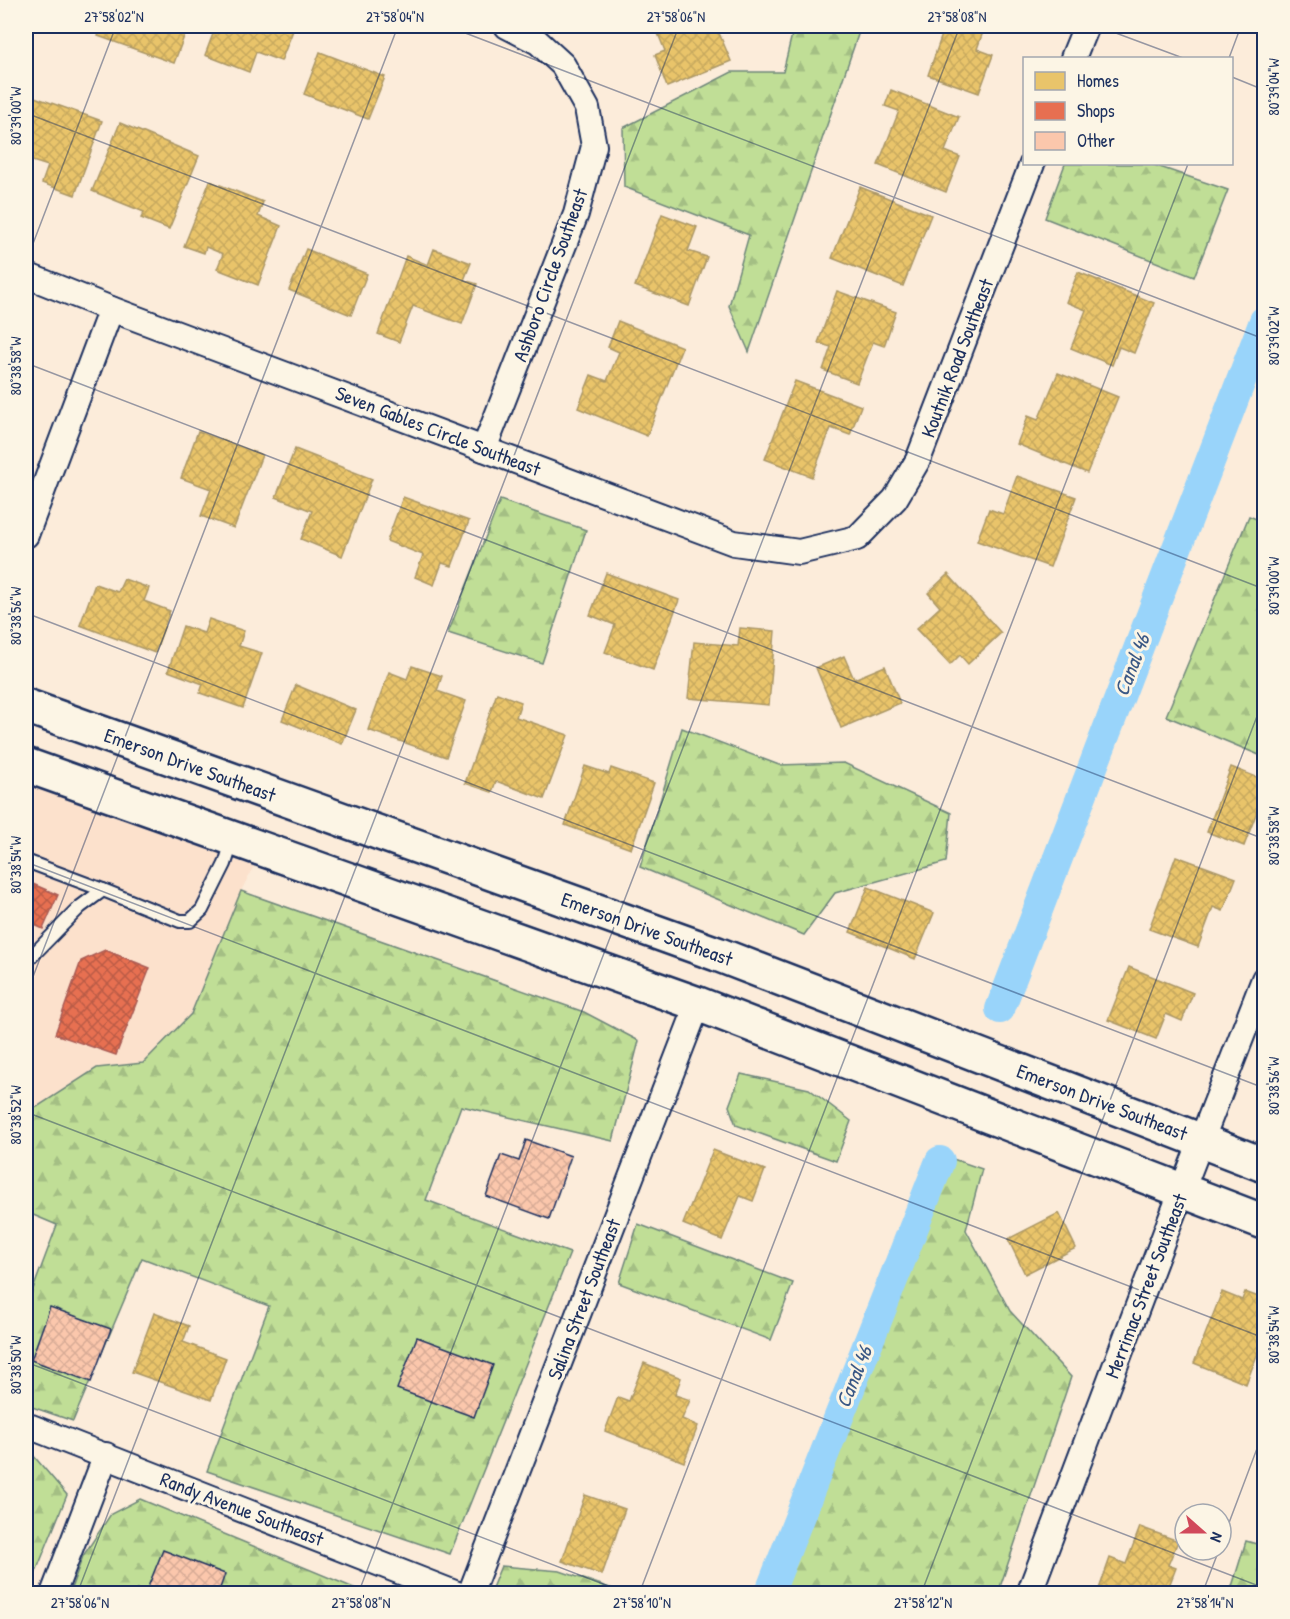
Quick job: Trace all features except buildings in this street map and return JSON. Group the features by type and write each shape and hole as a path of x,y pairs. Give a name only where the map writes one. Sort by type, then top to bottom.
{"street":[{"name":"Ashboro Circle Southeast","path":"484,449 576,214 594,146 587,108 563,65 538,42 507,26"},
{"path":"1073,57 1086,26"},
{"name":"Koutnik Road Southeast","path":"856,538 895,499 918,460 1032,165"},
{"name":"Seven Gables Circle Southeast","path":"26,275 734,543 799,552 856,538"},
{"path":"26,535 111,309"},
{"name":"Emerson Drive Southeast","path":"26,706 717,954 1264,1165"},
{"path":"26,765 698,1004 1264,1222"},
{"name":"Merrimac Street Southeast","path":"1029,1593 1264,979"},
{"name":"Salina Street Southeast","path":"470,1593 698,1004"},
{"name":"Randy Avenue Southeast","path":"26,1425 457,1593"},
{"path":"53,1593 106,1455"}],"lane":[{"path":"26,861 180,921 190,921 202,910 225,864 233,839"},
{"path":"26,961 80,907 103,890"}],"shaded area":[{"path":"26,784 254,866 241,891 191,1014 143,1063 97,1068 37,1107 26,1106"}],"green space":[{"path":"794,26 861,26 749,352 729,306 749,235 624,187 623,128 732,72 783,72"},
{"path":"1065,165 1154,165 1228,190 1194,277 1045,218"},
{"path":"500,500 586,530 542,663 448,633"},
{"path":"1249,516 1264,522 1264,757 1166,716"},
{"path":"682,728 779,765 844,763 951,813 946,862 835,893 804,935 640,867"},
{"path":"241,891 584,1012 639,1041 613,1141 461,1106 426,1200 570,1253 450,1554 207,1471 269,1306 142,1258 73,1421 26,1405 26,1308 57,1225 26,1212 26,1106 37,1107 97,1068 143,1063 191,1014"},
{"path":"741,1074 809,1089 851,1121 836,1161 736,1125 729,1106"},
{"path":"953,1159 982,1169 966,1230 1010,1311 1071,1377 998,1593 781,1593"},
{"path":"638,1224 793,1283 771,1340 619,1283"},
{"path":"26,1447 67,1495 27,1594 26,1593"},
{"path":"140,1499 366,1593 69,1594 83,1556 111,1514"},
{"path":"1246,1541 1264,1546 1264,1593 1230,1593"},
{"path":"501,1566 560,1571 625,1593 490,1593"}],"waterway":[{"name":"Canal 46","path":"1000,1009 1264,321"},
{"name":"Canal 46","path":"769,1594 940,1161"}]}
